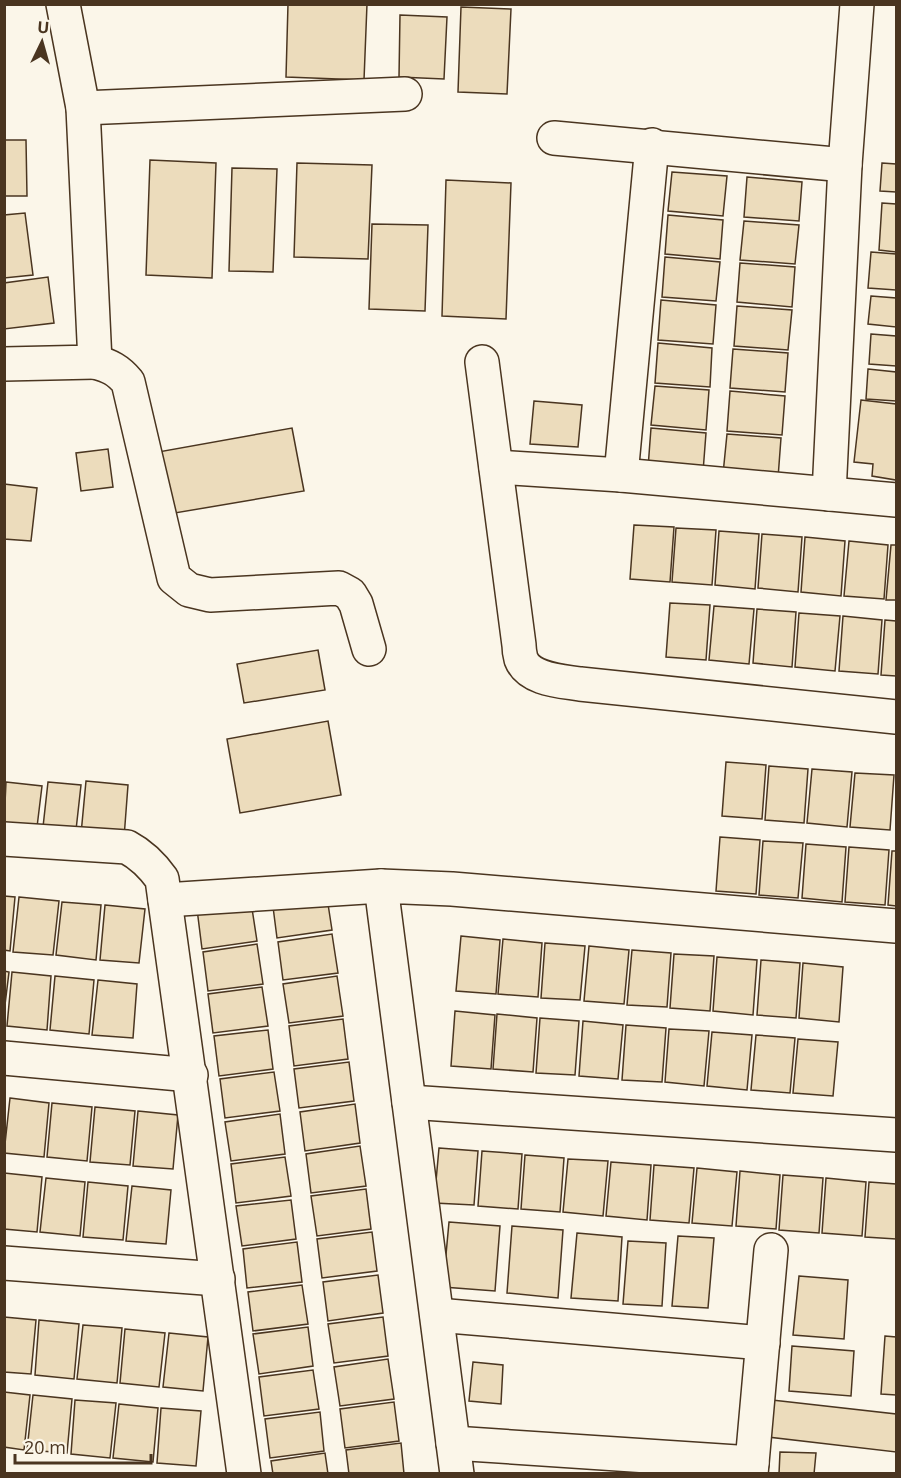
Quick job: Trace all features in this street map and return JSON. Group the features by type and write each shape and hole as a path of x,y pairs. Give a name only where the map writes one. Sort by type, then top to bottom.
{"street":[{"path":"63,4 83,108 95,362"},
{"path":"829,494 844,165 856,4"},
{"path":"83,108 405,94"},
{"path":"554,138 651,145 844,165"},
{"path":"621,475 651,145"},
{"path":"4,364 95,362 120,372 128,382 174,578 189,590 210,595 339,588 350,594 356,604 369,649"},
{"path":"482,362 521,660 529,671 548,678 580,684 897,717"},
{"path":"496,467 621,475 897,500"},
{"path":"4,839 127,847 151,863 162,879 191,1075 244,1473"},
{"path":"165,900 381,886 452,889 897,926"},
{"path":"381,886 455,1458 752,1468 771,1250"},
{"path":"4,1058 191,1075"},
{"path":"409,1102 897,1135"},
{"path":"4,1263 218,1280"},
{"path":"437,1315 763,1343"}],"building":[{"path":"288,4 367,4 364,80 286,77"},
{"path":"461,7 511,9 507,94 458,92"},
{"path":"400,15 447,17 444,79 399,77"},
{"path":"4,140 26,140 27,196 4,196"},
{"path":"150,160 216,163 212,278 146,275"},
{"path":"297,163 372,165 368,259 294,257"},
{"path":"882,163 896,164 896,192 880,191"},
{"path":"232,168 277,169 273,272 229,271"},
{"path":"672,172 727,176 723,216 668,211"},
{"path":"747,177 802,182 799,221 744,217"},
{"path":"446,180 511,183 506,319 442,316"},
{"path":"882,203 896,204 896,252 879,250"},
{"path":"25,213 33,275 4,278 4,215"},
{"path":"668,215 723,220 720,259 665,254"},
{"path":"744,221 799,225 795,264 740,260"},
{"path":"372,224 428,225 425,311 369,309"},
{"path":"871,252 896,254 896,290 868,288"},
{"path":"665,257 720,262 716,301 662,297"},
{"path":"740,263 795,267 792,307 737,302"},
{"path":"48,277 54,323 4,329 4,283"},
{"path":"871,296 896,298 896,327 868,324"},
{"path":"661,300 716,305 713,344 658,340"},
{"path":"737,306 792,310 788,350 734,346"},
{"path":"871,334 896,336 896,366 869,364"},
{"path":"658,343 712,348 710,387 655,383"},
{"path":"733,349 788,353 785,392 730,388"},
{"path":"868,369 896,372 896,401 866,399"},
{"path":"655,386 709,390 706,430 651,425"},
{"path":"730,391 785,396 782,435 727,431"},
{"path":"861,400 896,404 896,480 872,476 873,464 854,462"},
{"path":"534,401 582,405 578,447 530,444"},
{"path":"292,428 304,491 169,514 158,452"},
{"path":"651,428 706,433 703,472 648,468"},
{"path":"727,434 781,438 778,478 723,474"},
{"path":"108,449 113,487 81,491 76,453"},
{"path":"4,484 37,488 31,541 4,539"},
{"path":"634,525 674,527 670,582 630,579"},
{"path":"676,528 716,530 712,585 672,582"},
{"path":"719,531 759,534 755,589 715,585"},
{"path":"762,534 802,537 798,592 758,588"},
{"path":"805,537 845,541 841,596 801,592"},
{"path":"849,541 888,545 884,599 844,596"},
{"path":"891,545 896,545 896,600 886,600"},
{"path":"670,603 710,605 706,660 666,657"},
{"path":"714,606 754,609 749,664 709,660"},
{"path":"757,609 796,612 792,667 753,663"},
{"path":"799,613 840,616 835,671 795,667"},
{"path":"843,616 882,620 878,674 839,671"},
{"path":"885,620 896,621 896,676 881,675"},
{"path":"318,650 325,690 244,703 237,664"},
{"path":"328,721 341,795 240,813 227,739"},
{"path":"726,762 766,765 762,819 722,816"},
{"path":"769,766 808,769 804,823 765,820"},
{"path":"812,769 852,772 847,827 807,823"},
{"path":"855,773 894,775 890,830 850,827"},
{"path":"86,781 128,785 124,838 81,834"},
{"path":"6,782 42,786 37,827 4,824"},
{"path":"48,782 81,785 76,830 43,827"},
{"path":"720,837 760,840 756,894 716,891"},
{"path":"763,841 803,843 798,898 759,895"},
{"path":"806,844 846,847 842,902 802,898"},
{"path":"849,847 889,850 885,905 845,902"},
{"path":"892,851 896,851 896,906 888,905"},
{"path":"326,891 332,930 277,938 272,899"},
{"path":"4,896 15,897 10,951 4,950"},
{"path":"19,897 59,901 53,955 13,952"},
{"path":"62,902 101,905 96,960 56,955"},
{"path":"251,902 257,941 202,949 197,909"},
{"path":"105,905 145,909 139,963 100,960"},
{"path":"332,934 338,973 283,980 278,942"},
{"path":"461,936 500,940 496,994 456,991"},
{"path":"503,939 542,943 538,997 498,994"},
{"path":"545,943 585,946 580,1000 541,998"},
{"path":"257,944 263,984 208,991 203,952"},
{"path":"589,946 629,950 624,1004 584,1001"},
{"path":"632,950 671,953 667,1007 627,1005"},
{"path":"674,954 714,956 710,1011 670,1008"},
{"path":"717,957 757,960 753,1015 713,1011"},
{"path":"761,960 800,963 796,1018 757,1015"},
{"path":"803,963 843,967 839,1022 799,1018"},
{"path":"4,971 9,972 4,1013"},
{"path":"12,972 51,976 47,1030 7,1026"},
{"path":"55,976 94,980 89,1034 50,1030"},
{"path":"337,976 343,1016 289,1023 283,984"},
{"path":"98,980 137,984 133,1038 92,1035"},
{"path":"262,987 268,1026 213,1033 208,994"},
{"path":"455,1011 495,1015 491,1069 451,1066"},
{"path":"497,1014 537,1018 533,1072 493,1069"},
{"path":"540,1018 579,1021 575,1075 536,1073"},
{"path":"343,1019 348,1059 294,1066 289,1026"},
{"path":"583,1021 623,1025 618,1079 579,1076"},
{"path":"626,1025 666,1028 662,1082 622,1080"},
{"path":"669,1029 709,1031 704,1086 665,1082"},
{"path":"268,1030 273,1069 219,1076 214,1036"},
{"path":"712,1032 752,1035 747,1090 707,1086"},
{"path":"756,1035 795,1038 790,1093 751,1090"},
{"path":"798,1039 838,1042 833,1096 793,1093"},
{"path":"349,1062 354,1101 299,1108 294,1069"},
{"path":"274,1072 280,1111 225,1118 220,1079"},
{"path":"10,1098 49,1103 44,1157 4,1153"},
{"path":"52,1103 92,1107 87,1161 47,1157"},
{"path":"355,1104 360,1143 305,1151 300,1112"},
{"path":"95,1107 135,1111 130,1165 90,1162"},
{"path":"138,1111 178,1115 173,1169 133,1166"},
{"path":"280,1114 285,1154 231,1161 225,1122"},
{"path":"360,1146 366,1186 311,1193 306,1154"},
{"path":"439,1148 478,1151 474,1205 434,1203"},
{"path":"482,1151 522,1154 518,1209 478,1206"},
{"path":"525,1155 564,1158 560,1212 521,1209"},
{"path":"285,1157 291,1196 236,1203 231,1164"},
{"path":"568,1159 608,1161 603,1216 563,1212"},
{"path":"611,1162 651,1165 647,1220 606,1216"},
{"path":"654,1165 694,1168 689,1223 650,1220"},
{"path":"697,1168 737,1172 732,1226 692,1223"},
{"path":"740,1171 780,1175 776,1229 736,1226"},
{"path":"4,1173 42,1177 37,1232 4,1229"},
{"path":"783,1175 823,1178 819,1233 779,1230"},
{"path":"46,1178 85,1182 80,1236 40,1232"},
{"path":"826,1178 866,1182 862,1236 822,1233"},
{"path":"88,1182 128,1186 123,1240 83,1237"},
{"path":"869,1182 896,1184 896,1239 865,1237"},
{"path":"132,1186 171,1190 166,1244 126,1241"},
{"path":"366,1189 371,1229 317,1236 311,1196"},
{"path":"291,1200 296,1239 242,1246 236,1206"},
{"path":"449,1222 500,1226 495,1291 443,1287"},
{"path":"512,1226 563,1230 558,1298 507,1293"},
{"path":"372,1232 377,1271 322,1278 317,1239"},
{"path":"577,1233 622,1237 618,1301 571,1298"},
{"path":"678,1236 714,1238 708,1308 672,1306"},
{"path":"628,1241 666,1243 662,1306 623,1304"},
{"path":"297,1242 302,1282 247,1288 243,1249"},
{"path":"378,1275 383,1313 328,1321 323,1282"},
{"path":"799,1276 848,1280 844,1339 793,1335"},
{"path":"302,1285 308,1324 253,1331 248,1292"},
{"path":"4,1317 36,1320 31,1374 4,1372"},
{"path":"383,1317 388,1356 334,1363 328,1324"},
{"path":"39,1320 79,1324 74,1379 35,1375"},
{"path":"83,1325 122,1328 117,1383 77,1379"},
{"path":"308,1327 313,1366 259,1374 253,1334"},
{"path":"125,1329 165,1333 159,1387 120,1383"},
{"path":"169,1333 208,1337 203,1391 163,1387"},
{"path":"885,1336 896,1337 896,1395 881,1394"},
{"path":"792,1346 854,1351 851,1396 789,1391"},
{"path":"388,1359 394,1399 340,1406 334,1367"},
{"path":"473,1362 503,1365 501,1404 469,1401"},
{"path":"313,1370 319,1409 264,1416 259,1377"},
{"path":"4,1392 30,1395 24,1450 4,1447"},
{"path":"33,1395 72,1399 67,1453 27,1450"},
{"path":"75,1400 116,1403 110,1458 71,1454"},
{"path":"772,1400 896,1414 896,1452 768,1437"},
{"path":"394,1402 399,1441 345,1448 340,1409"},
{"path":"119,1404 158,1408 153,1462 113,1458"},
{"path":"161,1408 201,1411 196,1466 157,1463"},
{"path":"320,1412 324,1451 270,1458 265,1419"},
{"path":"401,1443 404,1474 349,1474 346,1450"},
{"path":"780,1452 816,1453 814,1474 779,1474"},
{"path":"325,1453 328,1474 273,1474 271,1461"}]}
